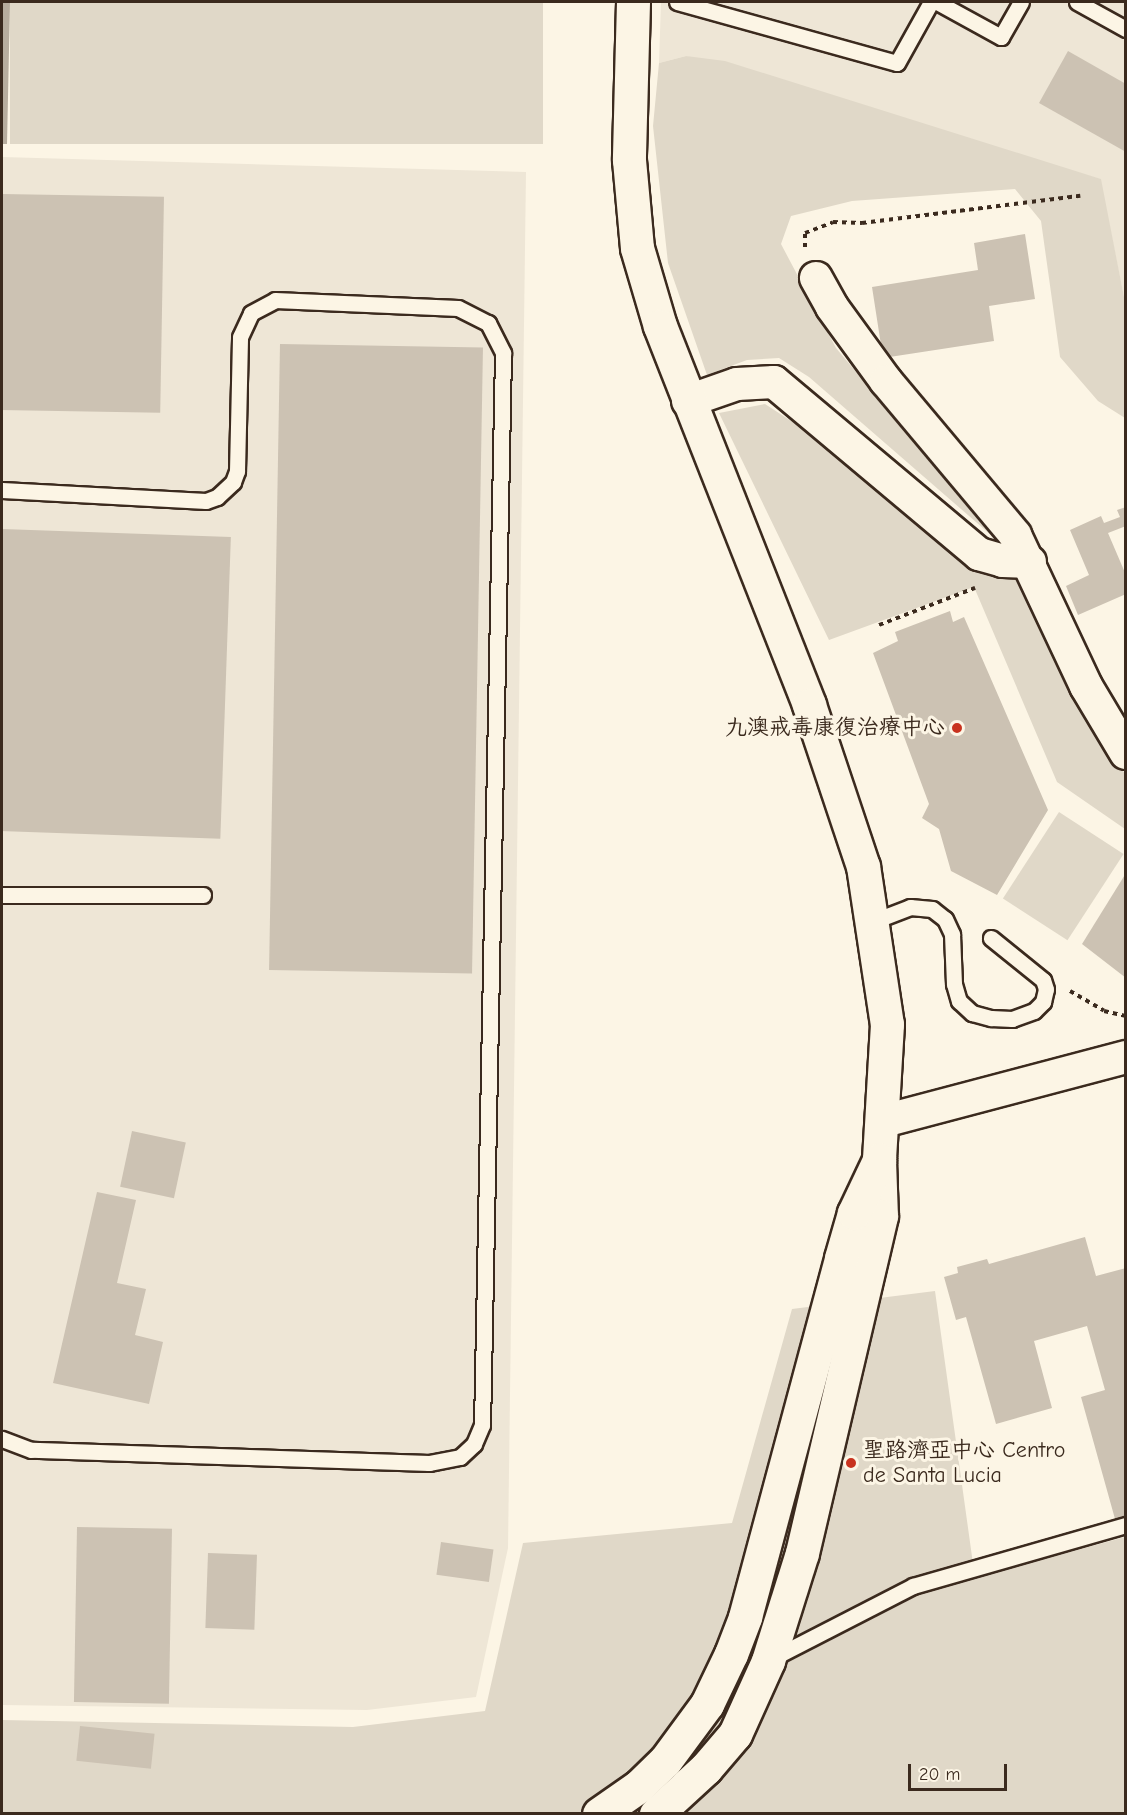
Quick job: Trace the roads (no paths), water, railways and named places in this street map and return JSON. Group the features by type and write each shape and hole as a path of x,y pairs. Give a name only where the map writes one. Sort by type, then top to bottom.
{"street":[{"path":"633,2 629,160 637,248 688,401 826,753 863,866 874,921 886,1024 884,1121 879,1160 882,1197 874,1260 802,1553 768,1661 735,1734 706,1768 656,1814"},
{"path":"816,278 832,308 886,381 1015,535 1030,562 1086,686 1125,753"},
{"path":"688,401 737,384 774,382 979,554 1003,561 1030,562"},
{"path":"884,1121 1125,1058"},
{"path":"707,1704 745,1617 840,1258 854,1213 879,1160"},
{"path":"599,1814 639,1786 665,1761 707,1704 745,1671 768,1661"}],"lane":[{"path":"677,2 897,63 931,2"},
{"path":"938,2 1001,37 1021,2"},
{"path":"1077,2 1125,29"},
{"path":"2,490 206,501 217,497 233,482 237,471 240,338 251,313 275,300 458,308 488,323 503,353 482,1425 474,1444 460,1457 429,1463 31,1450 2,1439"},
{"path":"2,895 203,895"},
{"path":"874,921 919,905 932,909 945,919 952,934 954,984 959,1001 972,1013 1012,1019 1034,1011 1043,1002 1047,989 1033,970 991,938"},
{"path":"768,1661 913,1586 1125,1525"}],"place":[{"name":"九澳戒毒康復治療中心","path":"957,728"},
{"name":"聖路濟亞中心 Centro de Santa Lucia","path":"851,1463"}]}
